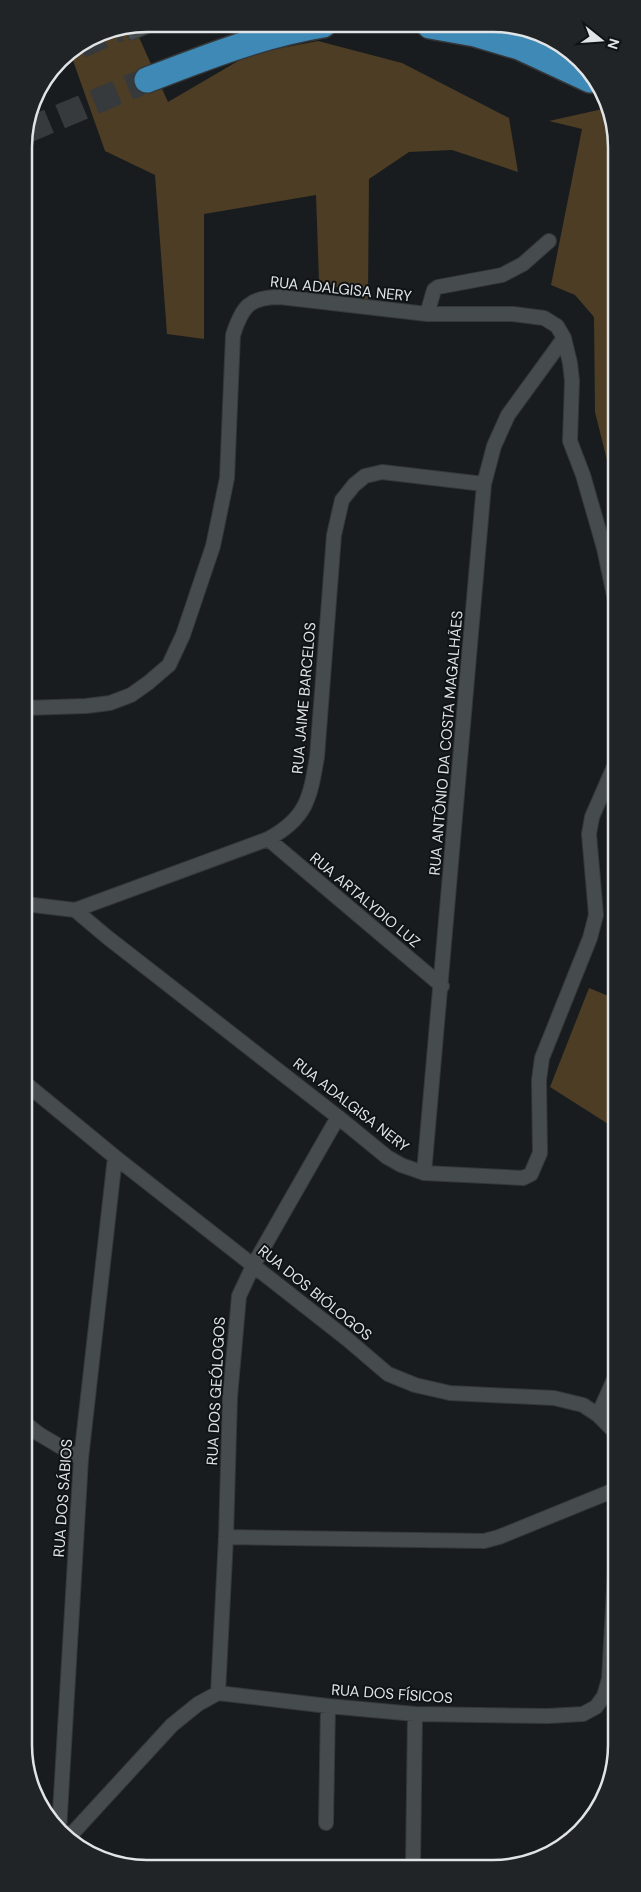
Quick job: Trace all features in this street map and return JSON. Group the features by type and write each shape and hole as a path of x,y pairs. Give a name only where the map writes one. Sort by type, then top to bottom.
{"highway":[{"path":"147,80 200,59 288,32"},
{"path":"464,32 519,47 576,67"}],"street":[{"path":"427,314 434,290 438,286 502,274 523,264 549,241"},
{"name":"RUA ADALGISA NERY","path":"33,708 86,706 110,703 131,695 168,665 183,635 213,546 227,478 233,335 238,319 248,306 262,297 280,297 427,314 513,314 544,318 557,326 564,338 570,362 572,381 570,441 583,475 608,565"},
{"name":"RUA ANTÔNIO DA COSTA MAGALHÃES","path":"424,1173 442,986 484,484 494,446 508,415 564,338"},
{"name":"RUA JAIME BARCELOS","path":"33,905 75,910 268,839 283,831 298,817 311,794 317,757 334,535 342,500 354,485 365,476 382,472 484,484"},
{"name":"RUA ADALGISA NERY","path":"75,910 387,1157 401,1165 424,1173 522,1178 531,1174 540,1153 539,1080 542,1058 590,938 596,915 590,834 592,816 608,780"},
{"name":"RUA ARTALYDIO LUZ","path":"268,839 442,986"},
{"name":"RUA DOS BIÓLOGOS","path":"32,1090 115,1157 254,1264 388,1374 415,1385 450,1393 554,1398 583,1405 598,1415 608,1425"},
{"name":"RUA DOS GEÓLOGOS","path":"218,1693 226,1537 230,1397 238,1309 242,1289 254,1264 338,1117"},
{"name":"RUA DOS SÁBIOS","path":"64,1824 81,1459 115,1157"},
{"path":"598,1415 608,1393"},
{"path":"32,1429 81,1459"},
{"path":"226,1537 484,1541 608,1493"},
{"name":"RUA DOS FÍSICOS","path":"218,1693 414,1714 548,1716 583,1714 596,1707 604,1696 608,1682"},
{"path":"68,1828 172,1725 198,1704 218,1693"},
{"path":"326,1823 328,1706"},
{"path":"413,1860 414,1714"}],"lane":[{"path":"132,36 140,33"},
{"path":"530,39 569,61"}],"shaded area":[{"path":"137,33 168,102 250,54 318,41 402,63 509,118 518,172 452,150 409,152 369,179 368,300 319,280 316,195 204,214 204,339 167,334 155,175 105,151 73,60 97,44"},
{"path":"601,109 606,125 608,140 608,464 595,412 594,317 575,295 551,285 582,129 549,121"},
{"path":"589,988 608,996 608,1124 550,1087"}],"tunnel":[{"path":"34,128 147,80"}]}
